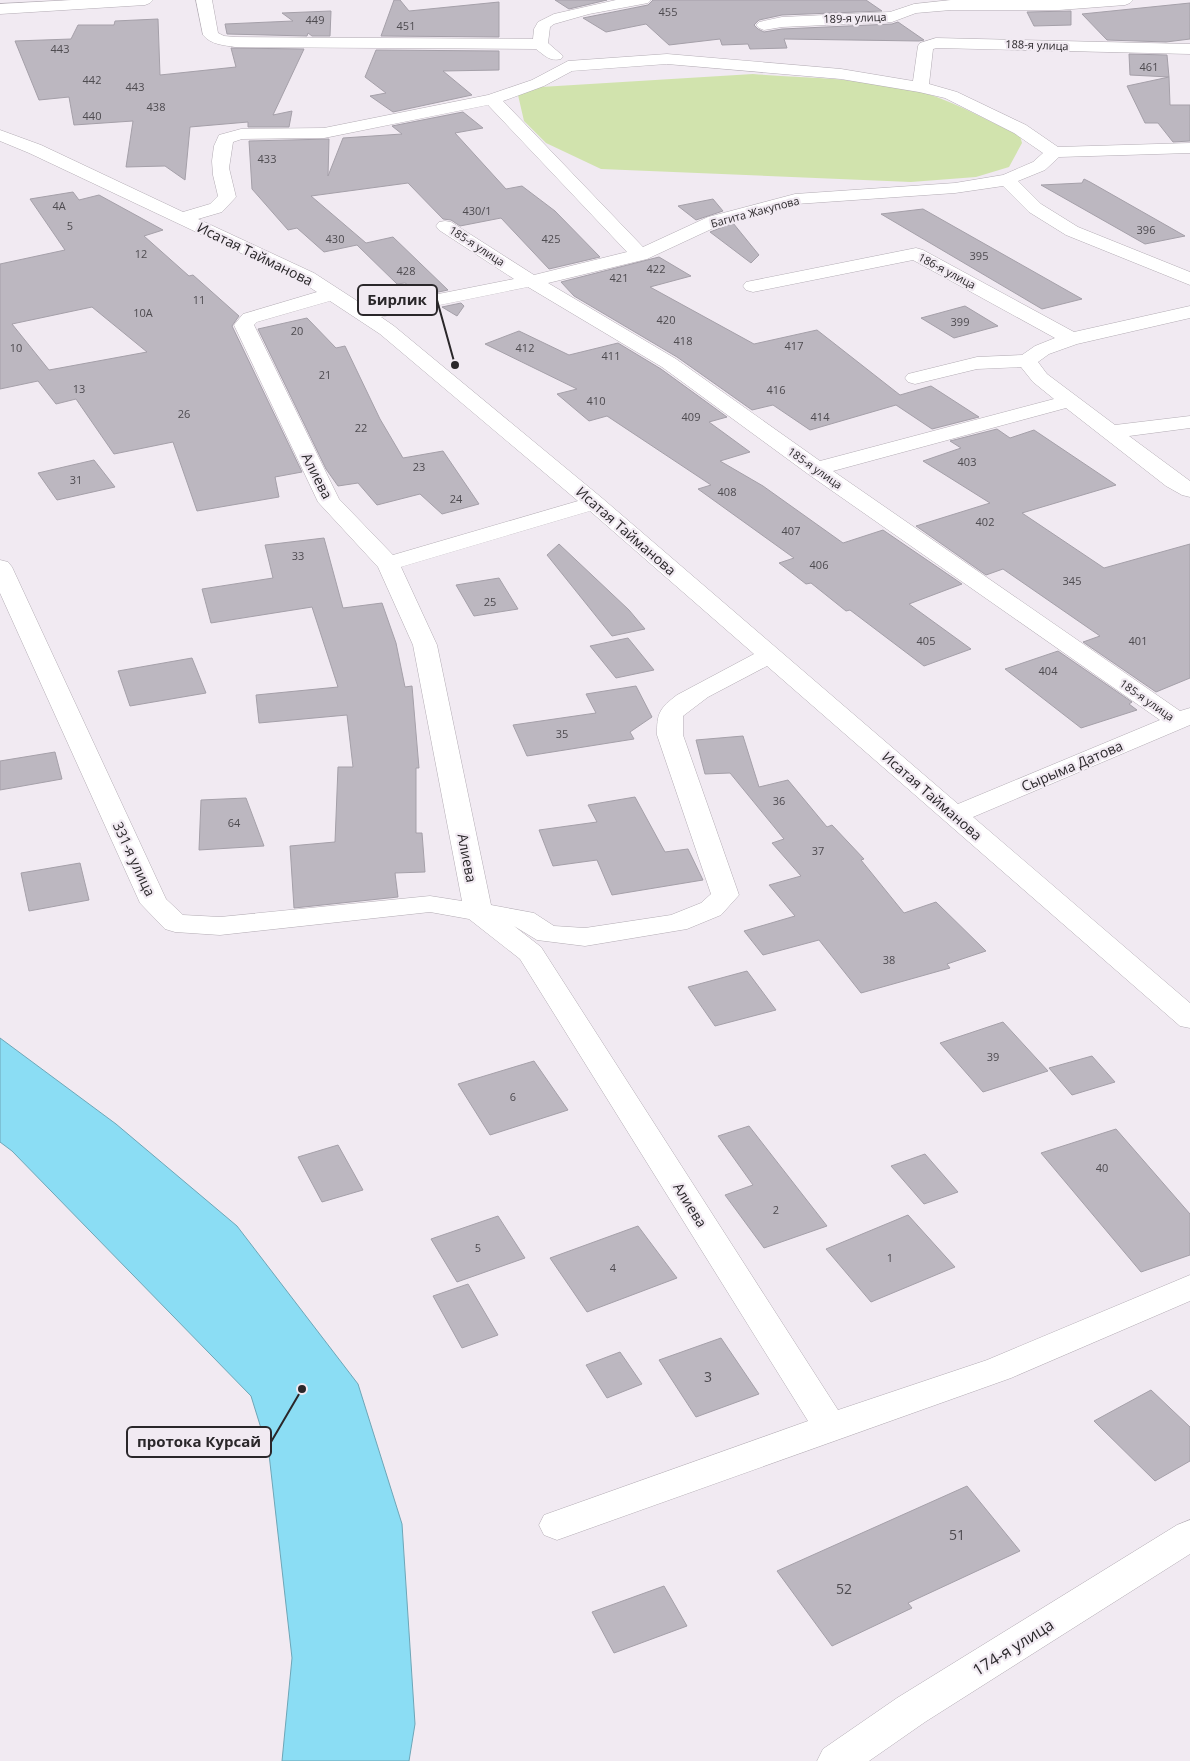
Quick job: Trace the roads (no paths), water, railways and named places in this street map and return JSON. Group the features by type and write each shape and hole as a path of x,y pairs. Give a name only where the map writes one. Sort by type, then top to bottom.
{"street":[{"path":"0,8 145,0"},
{"path":"204,0 211,35 220,40 236,42 540,44 568,66"},
{"path":"540,44 542,26 548,20 563,15 643,0"},
{"name":"189-я улица","path":"764,26 782,22 892,17 914,10 951,5 993,2 1059,6 1125,0"},
{"name":"188-я улица","path":"920,87 926,46 936,43 1190,49"},
{"path":"181,218 216,208 227,196 222,184 221,149 225,139 240,134 324,132 492,99 538,83 568,66 666,59 841,74 920,87 951,96 1020,129 1054,152 1190,148"},
{"path":"492,99 640,255"},
{"name":"Исатая Тайманова","path":"0,135 35,149 307,277 387,330 594,503 1190,1019"},
{"path":"0,154 35,149"},
{"name":"Багита Жакупова","path":"364,315 532,281 640,255 714,221 796,200 955,188 1007,180 1039,166 1054,152"},
{"path":"1007,180 1035,208 1072,231 1190,279"},
{"name":"185-я улица","path":"445,226 532,281 669,363 816,470 1184,718"},
{"name":"186-я улица","path":"753,286 916,254 1071,339"},
{"name":"Алиева","path":"332,294 250,318 244,325 329,502 388,564 425,645 478,912 531,954 830,1427"},
{"path":"915,378 977,363 1028,361 1042,350 1071,339 1190,312"},
{"path":"1028,361 1040,378 1174,481 1190,490"},
{"path":"816,470 1070,400"},
{"path":"1111,432 1190,422"},
{"path":"388,564 594,503"},
{"name":"331-я улица","path":"0,567 154,903 175,923 220,926 430,904 524,919 547,934 584,938 677,923 710,909 725,895 670,735 670,714 678,705 701,691 770,655"},
{"name":"Сырыма Датова","path":"954,815 1184,718"},
{"path":"557,1525 830,1427 999,1369 1190,1287"},
{"name":"174-я улица","path":"837,1761 911,1710 1190,1535"}],"water":[{"path":"0,1038 116,1124 237,1226 358,1384 402,1524 415,1724 409,1761 282,1761 292,1658 269,1454 251,1396 12,1151 0,1142"}],"place":[{"name":"Бирлик","path":"455,365"},
{"name":"протока Курсай","path":"302,1389"}]}
